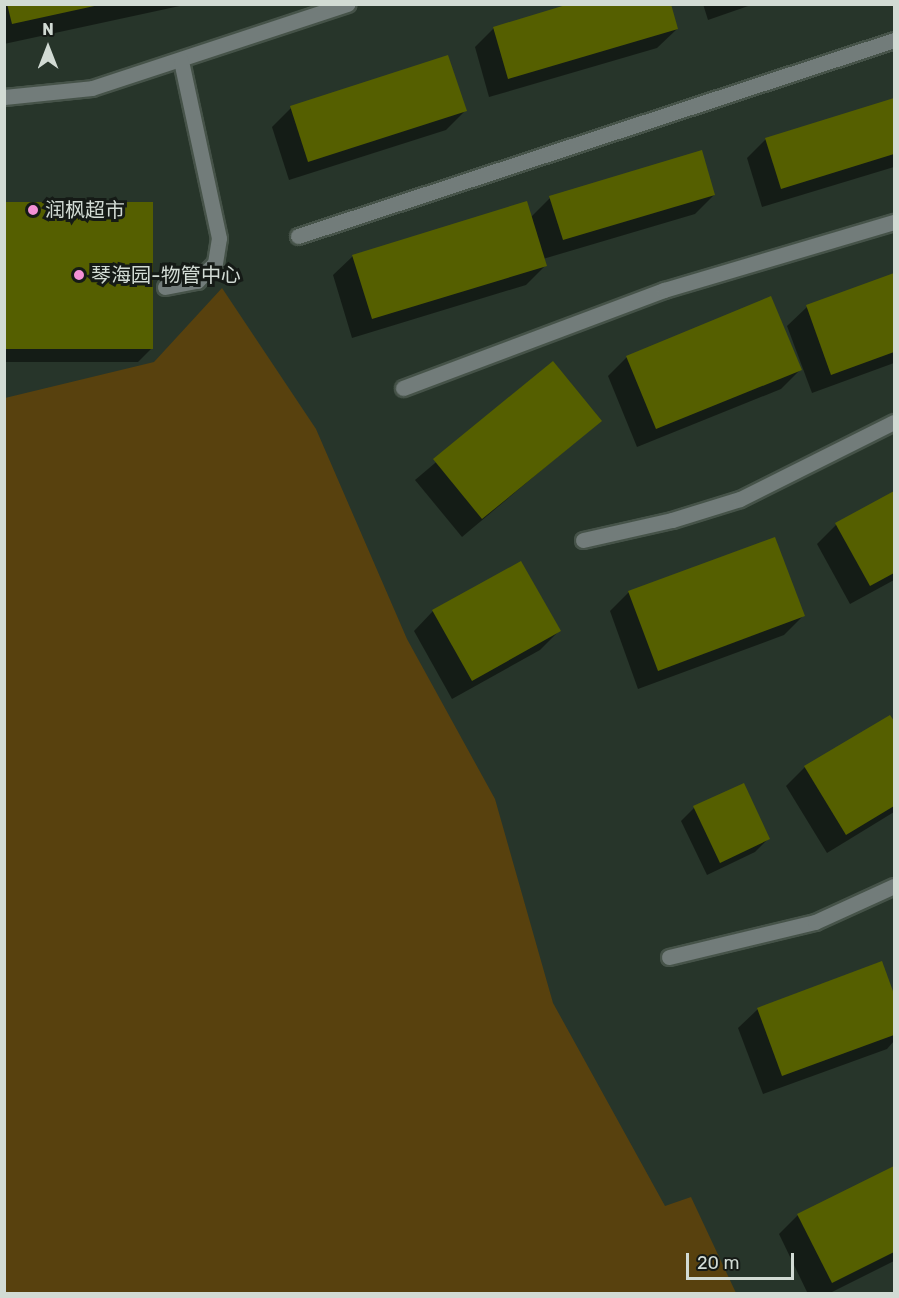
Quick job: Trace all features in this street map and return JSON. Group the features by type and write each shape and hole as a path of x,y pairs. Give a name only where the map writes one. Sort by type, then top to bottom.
{"street":[{"path":"4,97 92,88 348,4"},
{"path":"298,236 894,40"},
{"path":"165,287 197,281 215,263 219,238 181,60"},
{"path":"403,388 664,290 894,222"},
{"path":"583,540 672,520 740,499 894,422"},
{"path":"669,957 815,922 894,886"}],"shaded area":[{"path":"222,288 316,429 407,639 495,799 553,1003 665,1206 691,1197 736,1293 5,1293 5,398 154,362"}],"building":[{"path":"7,4 99,4 99,5 12,24"},
{"path":"569,4 671,4 678,29 508,79 493,27"},
{"path":"448,55 467,111 308,162 290,106"},
{"path":"894,98 894,154 781,189 765,138"},
{"path":"702,150 715,195 563,240 549,196"},
{"path":"527,201 547,266 372,319 352,255"},
{"name":"琴海园-物管中心","path":"5,202 153,202 153,349 5,349"},
{"path":"894,273 894,352 831,375 806,305"},
{"path":"771,296 802,370 656,429 626,356"},
{"path":"553,361 602,421 482,519 433,459"},
{"path":"894,491 894,573 870,586 835,523"},
{"path":"775,537 805,616 658,671 628,591"},
{"path":"521,561 561,631 472,681 432,610"},
{"path":"890,715 894,721 894,806 846,835 804,766"},
{"path":"744,783 770,839 720,863 693,806"},
{"path":"882,961 894,994 894,1035 782,1076 757,1008"},
{"path":"894,1166 894,1252 832,1283 797,1214"}],"place":[{"name":"润枫超市","path":"33,210"},
{"name":"琴海园-物管中心","path":"79,275"}]}
